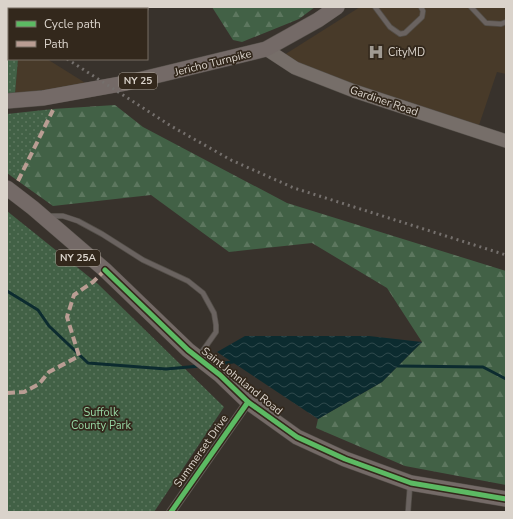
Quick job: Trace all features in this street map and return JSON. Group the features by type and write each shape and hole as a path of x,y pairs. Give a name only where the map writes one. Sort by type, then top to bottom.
{"main road":[{"name":"Jericho Turnpike","path":"7,101 42,98 126,83 266,49 318,20 337,7"},
{"name":"Gardiner Road","path":"266,49 295,68 347,88 506,141"},
{"name":"Saint Johnland Road","path":"7,188 43,216 105,270 193,354 220,375 248,402 297,436 345,459 411,483 506,499"},
{"name":"Saint Johnland Road","path":"7,199 115,288 150,314"}],"street":[{"name":"Summerset Drive","path":"171,512 248,402"}],"lane":[{"path":"375,7 390,27 400,34 405,33 422,17 423,11 420,7"},
{"path":"472,7 486,23 502,24 506,22"},
{"path":"43,216 63,216 78,221 102,234 143,260 188,281 202,292 214,313 216,332 193,354"},
{"path":"408,512 411,483"}],"shaded area":[{"path":"360,7 506,7 506,74 497,72 478,128 322,76 284,55"},
{"path":"18,60 49,60 87,84 49,91 15,94"}],"green space":[{"path":"212,7 315,7 299,19 242,42 233,40"},
{"path":"7,34 8,60 18,60 15,94 7,94"},
{"path":"115,105 143,127 287,203 506,271 506,485 405,466 316,428 318,419 382,382 422,342 387,288 312,243 229,252 151,195 53,206 18,181 53,109"},
{"path":"53,109 18,181 7,173 7,114"},
{"name":"Suffolk County Park","path":"7,211 98,284 224,407 154,512 7,512"}],"water":[{"path":"245,336 369,336 422,342 382,382 318,419 217,352"}],"waterway":[{"path":"7,291 38,310 49,326 88,363 166,369 200,366"},
{"path":"215,364 233,362"},
{"path":"398,366 483,367 506,379"}],"railway":[{"path":"69,60 171,126 231,160 294,188 506,255"}],"marked path":[{"path":"18,181 53,110"},
{"path":"7,393 24,392 39,384 49,372 79,356 67,317 74,295 93,282 105,270"}],"cycle path":[{"path":"105,270 188,350 220,375 248,402 297,437 345,459 411,483 506,499"},
{"path":"171,512 248,402"}],"place":[{"name":"CityMD","path":"376,52"}]}
